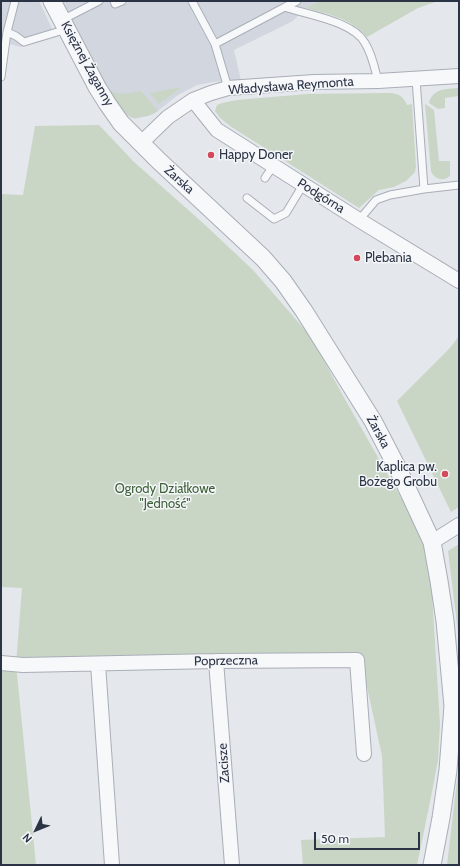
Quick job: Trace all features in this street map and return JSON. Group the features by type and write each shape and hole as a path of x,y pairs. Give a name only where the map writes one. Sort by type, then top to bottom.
{"street":[{"name":"Księżnej Żaganny","path":"52,1 107,104 121,123 140,144"},
{"name":"Władysława Reymonta","path":"140,144 168,117 193,100 228,88 314,82 378,81 459,76"},
{"name":"Podgórna","path":"193,100 217,130 459,281"},
{"name":"Żarska","path":"140,144 263,258 283,281 304,311 373,421 399,471 432,542 445,621 453,706 448,770 432,865"},
{"path":"432,542 459,525"},
{"name":"Poprzeczna","path":"1,663 23,665 357,660 364,754"},
{"name":"Zacisze","path":"216,661 232,865"},
{"path":"98,664 112,865"}],"lane":[{"path":"1,77 3,49 15,1"},
{"path":"7,32 24,42 65,24 99,1"},
{"path":"114,1 115,4 122,1"},
{"path":"192,1 215,44 228,88"},
{"path":"215,44 297,1"},
{"path":"285,7 337,23 354,31 365,42 378,81"},
{"path":"416,79 424,190"},
{"path":"264,178 273,166"},
{"path":"359,220 376,200 390,195 459,184"},
{"path":"247,198 274,219 286,214 303,185"}],"shaded area":[{"path":"1,1 39,1 56,37 21,47 1,42"},
{"path":"63,1 320,1 305,8 293,21 234,50 241,80 197,85 178,95 154,114 135,119 129,116 116,104 97,72"}],"green space":[{"path":"320,1 438,1 418,8 367,37 346,21 305,8"},
{"path":"182,87 159,104 150,93"},
{"path":"459,88 459,96 445,98 445,108 438,109 429,103 434,94 441,90"},
{"path":"107,89 119,94 141,91 158,111 148,116 132,118 121,109"},
{"path":"387,93 399,95 404,99 407,105 412,104 416,167 415,172 406,181 394,187 379,190 359,208 230,126 220,118 215,111 217,105 237,100 307,94"},
{"path":"425,104 434,110 439,161 450,161 450,176 444,179 436,178 431,171"},
{"name":"Ogrody Działkowe \"Jedność\"","path":"99,125 134,162 203,223 253,270 312,338 342,394 421,530 432,594 440,724 438,760 417,865 303,865 301,840 385,837 382,756 361,659 16,664 22,588 1,587 1,194 23,195 35,126"},
{"path":"459,336 459,507 451,512 397,401 450,348"},
{"path":"459,544 459,640 448,551"},
{"path":"1,663 16,664 36,865 1,865"},
{"path":"459,764 459,865 447,865"}],"place":[{"name":"Happy Doner","path":"211,155"},
{"name":"Plebania","path":"357,258"},
{"name":"Kaplica pw. Bożego Grobu","path":"445,474"}]}
